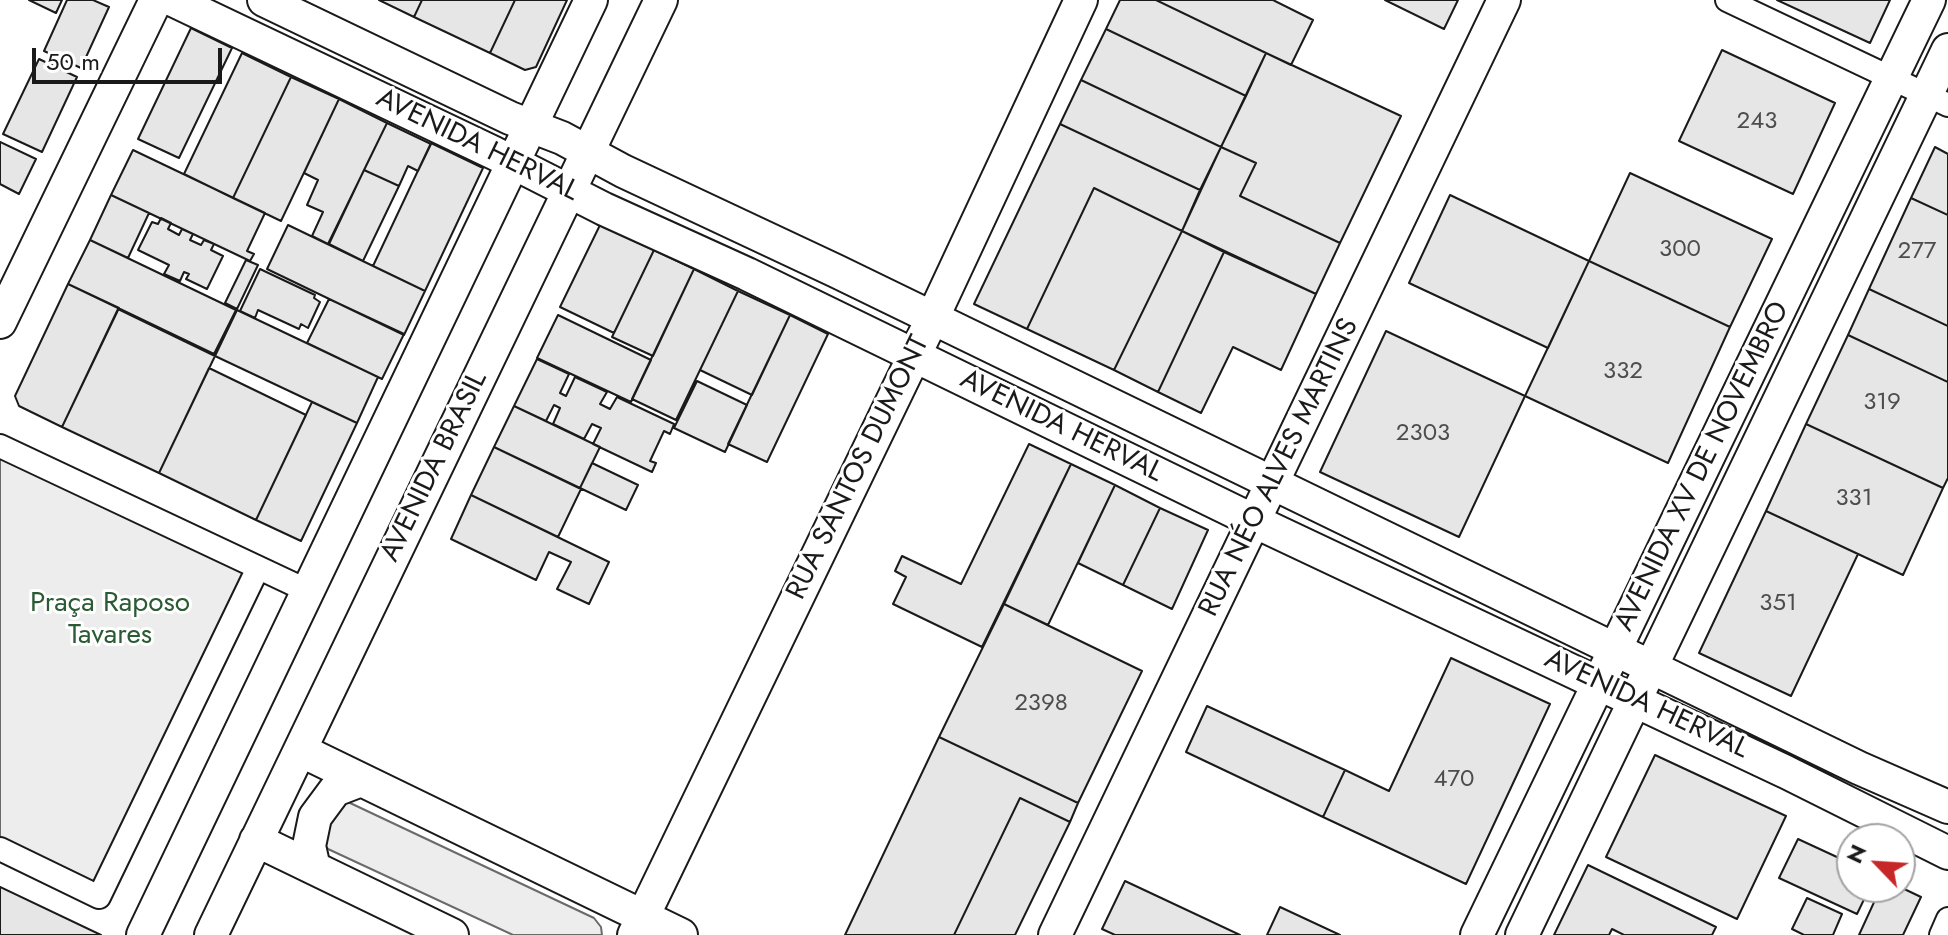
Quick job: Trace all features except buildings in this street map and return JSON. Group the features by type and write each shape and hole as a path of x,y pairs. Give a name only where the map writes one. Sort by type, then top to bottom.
{"main road":[{"path":"0,322 156,0"},
{"name":"AVENIDA HERVAL","path":"173,0 1254,521 1786,772 1948,853"},
{"name":"AVENIDA HERVAL","path":"264,0 1272,482 1859,768 1948,807"},
{"path":"143,935 591,0"},
{"name":"AVENIDA BRASIL","path":"211,935 661,0"},
{"name":"RUA SANTOS DUMONT","path":"638,926 932,319 1081,0"},
{"name":"RUA NÉO ALVES MARTINS","path":"1055,935 1504,0"},
{"name":"AVENIDA XV DE NOVEMBRO","path":"1477,935 1929,0"},
{"path":"314,24 357,87"},
{"name":"AVENIDA XV DE NOVEMBRO","path":"1522,935 1651,665 1937,100 1948,50"},
{"path":"706,211 747,274"},
{"path":"1066,429 1142,421"},
{"path":"1411,549 1434,605"},
{"path":"300,750 638,926 681,935"},
{"path":"1786,772 1859,768"},
{"path":"314,868 309,846 315,817 335,790 361,780"},
{"path":"256,840 452,935"}],"street":[{"path":"1727,0 1937,100"},
{"path":"0,446 308,591"},
{"path":"0,849 99,897 258,568"},
{"path":"1941,935 1948,919"}],"shaded area":[{"name":"Praça Raposo Tavares","path":"0,446 258,568 99,897 0,849"},
{"path":"348,802 594,918 601,927 602,935 513,935 328,849 323,843 332,810"}]}
